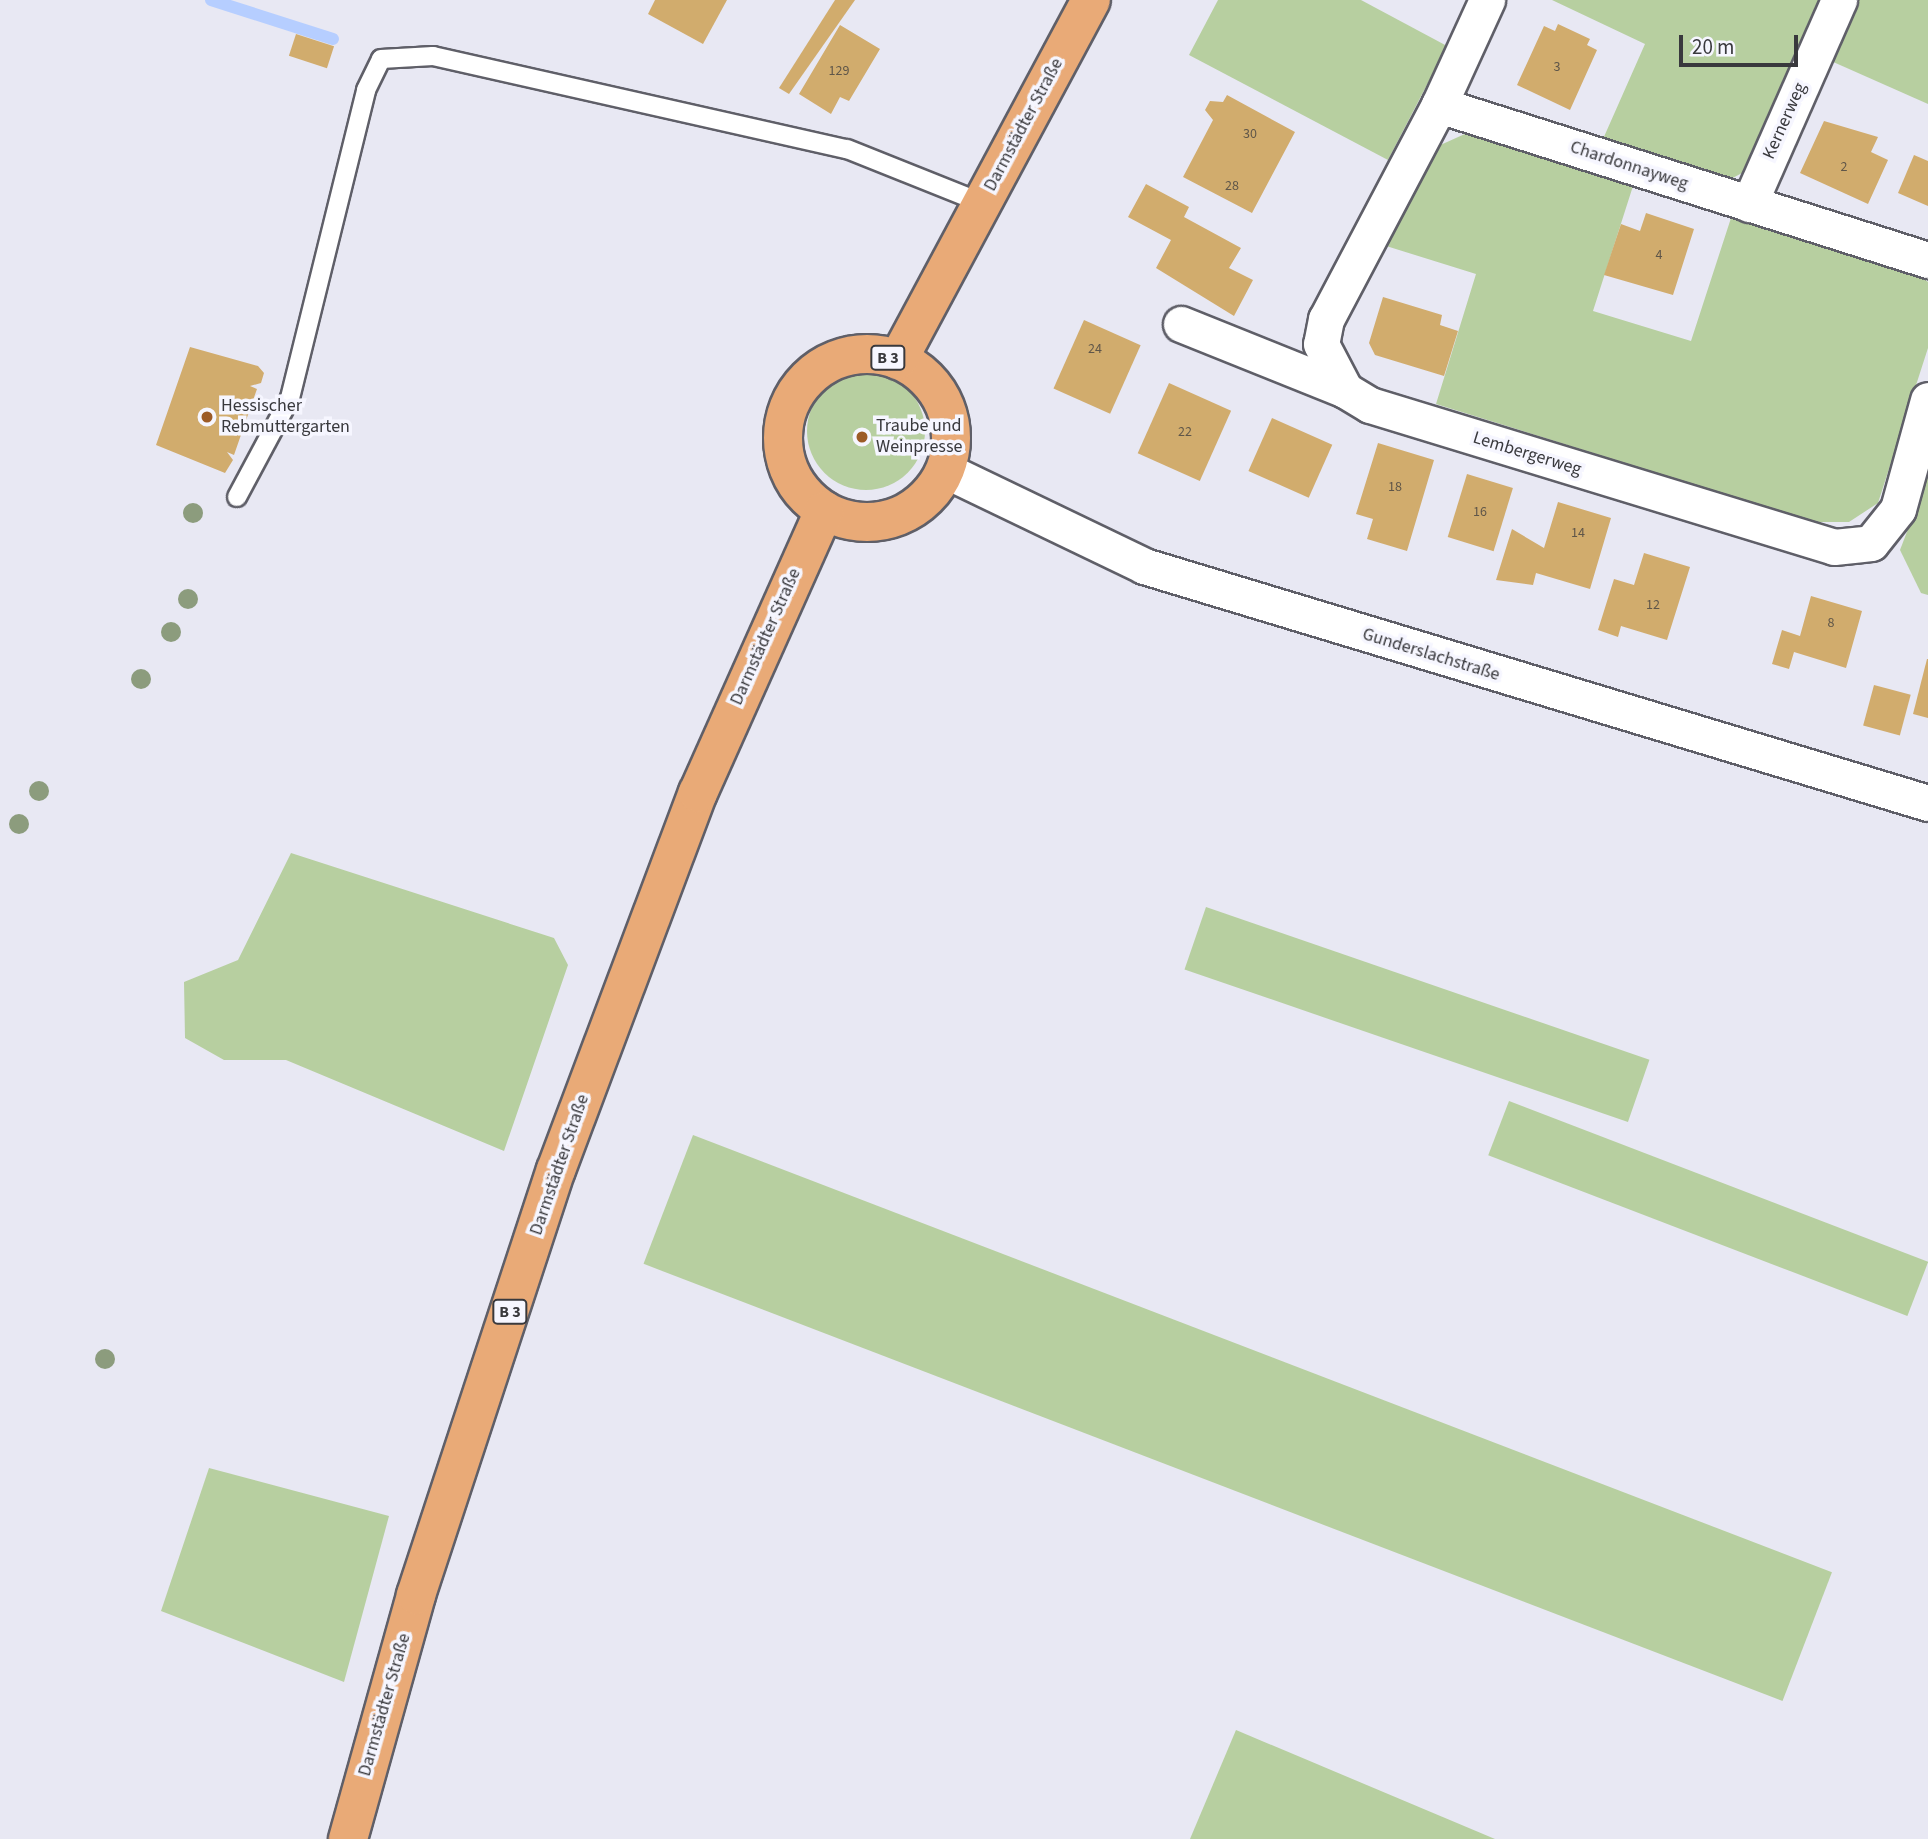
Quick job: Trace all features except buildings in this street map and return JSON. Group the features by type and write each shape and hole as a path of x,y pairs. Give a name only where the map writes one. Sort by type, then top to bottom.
{"main road":[{"name":"Darmstädter Straße","path":"898,360 1091,0"},
{"name":"B 3","path":"853,355 898,360 934,388 945,409 947,471 923,500 891,519 845,520 824,511 799,488 785,457 785,423 797,391 831,362 853,355"},
{"name":"Darmstädter Straße","path":"348,1839 416,1595 556,1170 698,793 824,511"}],"street":[{"path":"1345,390 1321,344 1326,319 1440,105 1487,0"},
{"name":"Kernerweg","path":"1749,204 1839,0"},
{"name":"Chardonnayweg","path":"1440,105 1928,260"},
{"name":"Lembergerweg","path":"1181,324 1345,390 1370,405 1809,542 1852,547 1871,543 1898,509 1928,400"},
{"name":"Gunderslachstraße","path":"947,471 1144,566 1928,803"}],"lane":[{"path":"237,497 290,398 366,90 381,59 433,57 848,149 982,203"}],"green space":[{"path":"1218,0 1361,0 1447,46 1388,160 1189,55"},
{"path":"1552,0 1819,0 1742,173 1729,180 1603,139 1645,44"},
{"path":"1858,0 1928,0 1928,104 1831,61"},
{"path":"1467,133 1633,186 1593,311 1691,341 1731,218 1920,275 1928,282 1928,348 1878,503 1849,522 1815,522 1436,404 1476,274 1383,245 1436,147"},
{"path":"866,372 889,376 908,389 921,408 925,431 921,454 908,473 889,486 866,490 843,486 824,473 811,454 807,431 811,408 824,389 843,376"},
{"path":"1928,477 1928,595 1921,593 1900,550"},
{"path":"291,853 554,938 568,965 504,1151 286,1060 224,1060 185,1038 184,982 238,960"},
{"path":"1206,907 1649,1060 1628,1122 1185,969"},
{"path":"1509,1101 1928,1262 1907,1316 1488,1155"},
{"path":"693,1135 1832,1572 1783,1701 644,1264"},
{"path":"209,1468 389,1516 344,1682 161,1611"},
{"path":"1236,1730 1495,1839 1190,1839"}],"waterway":[{"path":"211,0 333,39"}],"place":[{"name":"Hessischer Rebmuttergarten","path":"207,417"},
{"name":"Traube und Weinpresse","path":"862,437"}]}
